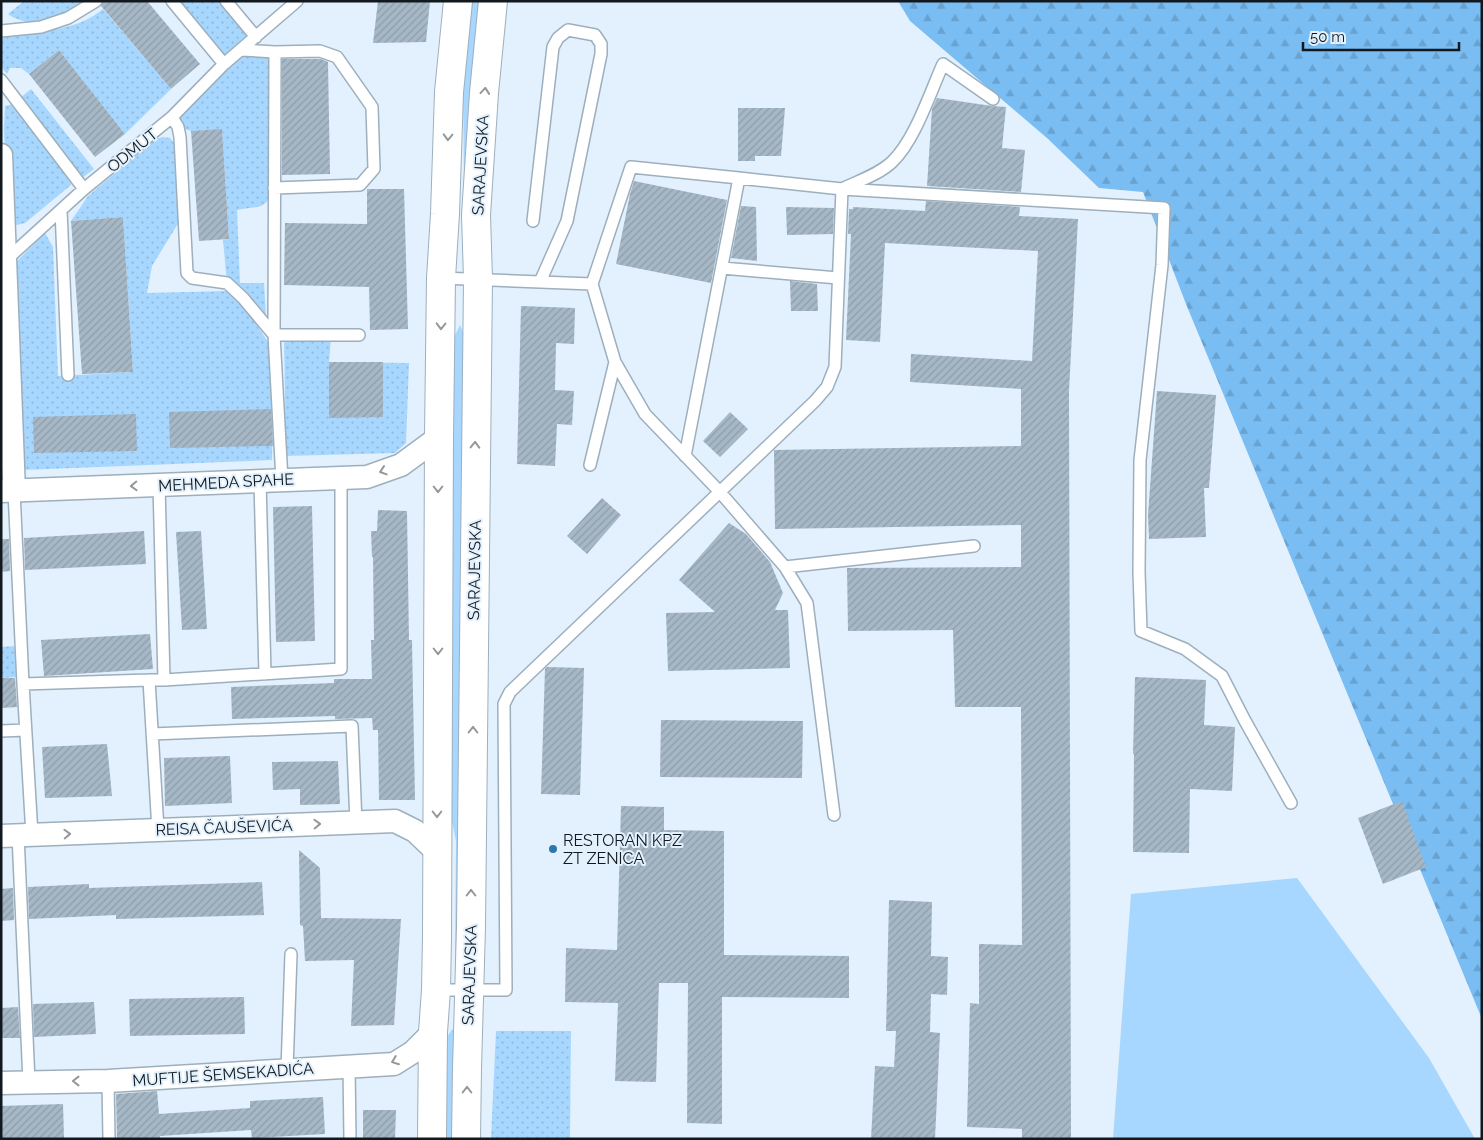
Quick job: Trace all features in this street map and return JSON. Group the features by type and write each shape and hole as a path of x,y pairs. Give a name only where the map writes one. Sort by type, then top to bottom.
{"main road":[{"name":"SARAJEVSKA","path":"432,1139 433,1032 436,990 441,278 449,92 458,1"},
{"name":"SARAJEVSKA","path":"466,1139 478,279 476,215 484,93 493,1"}],"street":[{"path":"1,155 5,261 8,491"},
{"name":"MEHMEDA SPAHE","path":"8,491 367,477 401,465 439,437"},
{"name":"REISA ČAUŠEVIĆA","path":"17,835 395,821 415,831 437,852"},
{"name":"MUFTIJE ŠEMSEKADIĆA","path":"1,1083 108,1082 394,1064 413,1052 433,1032"}],"lane":[{"path":"1,31 41,27 68,18 96,1"},
{"path":"172,1 224,64"},
{"path":"226,1 256,37"},
{"name":"ODMUT","path":"5,261 84,190 172,117 224,64 297,1"},
{"path":"533,222 553,47 558,38 568,30 596,35 601,44 601,54 566,221 540,282"},
{"path":"242,50 275,52 320,51 337,57 372,107 374,169 360,185 274,188"},
{"path":"265,674 274,335 275,52"},
{"path":"842,190 892,162 908,143 943,64 992,99"},
{"path":"1,80 84,190"},
{"path":"172,117 178,127 180,137 186,273 192,278 227,283 243,298 274,335"},
{"path":"834,815 807,603 785,567 719,491 645,414 615,362 592,284 631,167 842,190 1164,208 1162,265 1140,460 1139,572 1141,631 1186,649 1222,676 1291,803"},
{"path":"685,456 739,178"},
{"path":"436,990 506,990 504,704 510,692 815,401 827,387 835,366 842,190"},
{"path":"61,210 68,375"},
{"path":"722,268 838,278"},
{"path":"441,278 592,284"},
{"path":"274,335 359,335"},
{"path":"590,465 615,362"},
{"path":"23,684 164,680 341,669 342,477"},
{"path":"159,485 164,680"},
{"path":"8,491 25,730 17,835 29,1082"},
{"path":"785,567 974,546"},
{"path":"149,680 158,830"},
{"path":"152,734 352,726 356,823"},
{"path":"1,732 25,730"},
{"path":"286,1070 291,954"},
{"path":"349,1066 350,1139"},
{"path":"108,1082 109,1139"}],"shaded area":[{"path":"24,1 89,1 67,18 53,22 36,23 14,18 8,14"},
{"path":"172,1 226,1 256,37 242,50 275,52 274,188 268,201 264,204 237,210 240,283 264,283 266,315 259,318 227,283 223,240 229,239 222,130 191,131 178,127 172,117 224,64"},
{"path":"470,1 483,1 467,203 462,204 464,183 463,84"},
{"path":"103,9 171,89 125,134 59,50 29,74 21,68 10,68 7,74 1,67 1,40 3,38 68,27 92,17"},
{"path":"31,89 94,169 82,178 20,98"},
{"path":"13,104 70,177 71,185 25,223 17,225 9,223 7,215 4,128 5,106"},
{"path":"170,138 174,143 179,222 152,266 147,293 229,291 243,304 268,342 273,409 272,460 23,470 15,263 45,233 53,247 58,376 133,372 123,217 71,221 88,196 155,139"},
{"path":"460,325 466,338 460,959 455,959 456,841 447,798 453,339"},
{"path":"331,337 329,362 409,363 406,443 395,453 286,456 284,338"},
{"path":"16,646 18,677 1,678 1,647"},
{"path":"1297,878 1429,1058 1475,1139 1113,1139 1131,894"},
{"path":"452,1029 459,1036 456,1139 443,1139 446,1039"},
{"path":"496,1031 571,1031 570,1139 491,1139"}],"green space":[{"path":"898,1 1482,1 1482,1019 1186,304 1143,192 1099,188 1047,138 910,21"}],"building":[{"path":"103,1 147,1 200,64 171,89 101,6"},
{"path":"378,1 430,1 426,42 373,43"},
{"path":"59,50 125,134 95,157 29,74"},
{"path":"282,59 321,59 328,62 330,174 282,175"},
{"path":"937,98 1006,107 1002,148 1025,150 1021,192 927,186 932,109"},
{"path":"738,108 785,108 781,156 755,156 755,161 738,161"},
{"path":"222,129 229,239 199,241 191,131"},
{"path":"634,181 727,200 711,283 616,264"},
{"path":"367,189 404,189 408,329 370,330 369,287 284,285 285,223 367,224"},
{"path":"926,201 1020,207 1019,216 1078,219 1069,391 1071,1139 1022,1139 1022,1129 967,1127 970,1003 979,1004 979,944 1022,945 1021,707 955,707 953,630 848,631 847,568 1021,567 1021,525 775,529 774,450 1021,446 1021,389 910,382 911,354 1032,361 1038,251 885,243 880,342 846,340 851,234 848,234 849,209 853,209 853,207 925,211"},
{"path":"741,206 756,207 757,261 731,258"},
{"path":"786,207 834,208 833,234 787,235"},
{"path":"123,217 133,372 82,374 71,221"},
{"path":"790,281 817,284 818,311 791,311"},
{"path":"521,306 575,308 574,344 556,343 555,390 574,391 572,425 557,424 555,466 517,464"},
{"path":"329,362 383,362 383,417 329,418"},
{"path":"1157,391 1216,395 1209,488 1204,488 1206,537 1149,539 1148,515"},
{"path":"271,409 273,446 170,448 169,412"},
{"path":"730,412 748,429 720,457 703,441"},
{"path":"136,414 137,451 34,453 33,417"},
{"path":"602,498 621,515 587,554 567,536"},
{"path":"312,506 315,641 276,642 273,507"},
{"path":"378,510 407,511 409,640 412,640 415,800 379,800 378,730 373,730 372,718 335,719 335,716 232,719 231,687 334,683 334,679 372,679 371,640 374,640 371,531 377,531"},
{"path":"729,523 746,534 770,562 783,593 775,610 788,610 790,668 668,671 666,613 715,612 679,580"},
{"path":"144,531 146,564 25,570 24,538"},
{"path":"201,531 207,629 182,630 176,532"},
{"path":"1,539 9,539 10,571 1,572"},
{"path":"150,634 153,669 44,676 41,640"},
{"path":"547,667 584,668 580,795 541,794 545,669"},
{"path":"1135,677 1206,680 1204,725 1235,727 1232,791 1190,789 1189,853 1133,852"},
{"path":"1,678 15,678 17,707 1,708"},
{"path":"661,720 803,721 802,778 660,777"},
{"path":"107,744 112,796 45,798 42,747"},
{"path":"230,756 232,803 165,806 164,758"},
{"path":"338,761 340,804 300,805 300,789 273,790 272,762"},
{"path":"1402,801 1426,867 1383,884 1358,818"},
{"path":"621,806 664,807 664,830 724,831 724,955 849,956 849,998 722,997 722,1124 687,1123 688,983 659,983 656,1082 615,1081 618,1003 565,1002 566,948 617,950"},
{"path":"299,850 320,868 321,918 401,919 394,1025 351,1026 354,960 305,961 303,926 300,925"},
{"path":"262,882 264,915 116,919 116,915 29,919 28,887 89,884 89,888"},
{"path":"13,888 14,920 1,921 1,889"},
{"path":"889,900 932,902 931,956 948,957 947,995 931,994 930,1032 940,1033 935,1139 871,1139 875,1066 894,1067 896,1031 886,1031"},
{"path":"244,997 245,1034 130,1036 129,999"},
{"path":"94,1002 96,1034 34,1037 33,1004"},
{"path":"18,1007 20,1038 1,1038 1,1008"},
{"path":"157,1091 159,1114 250,1108 250,1101 323,1097 325,1134 252,1138 251,1130 160,1136 160,1139 117,1139 116,1094"},
{"path":"63,1104 64,1138 2,1139 1,1106"},
{"path":"363,1110 396,1110 395,1139 363,1139"}],"place":[{"name":"RESTORAN KPZ ZT ZENICA","path":"553,849"}]}
